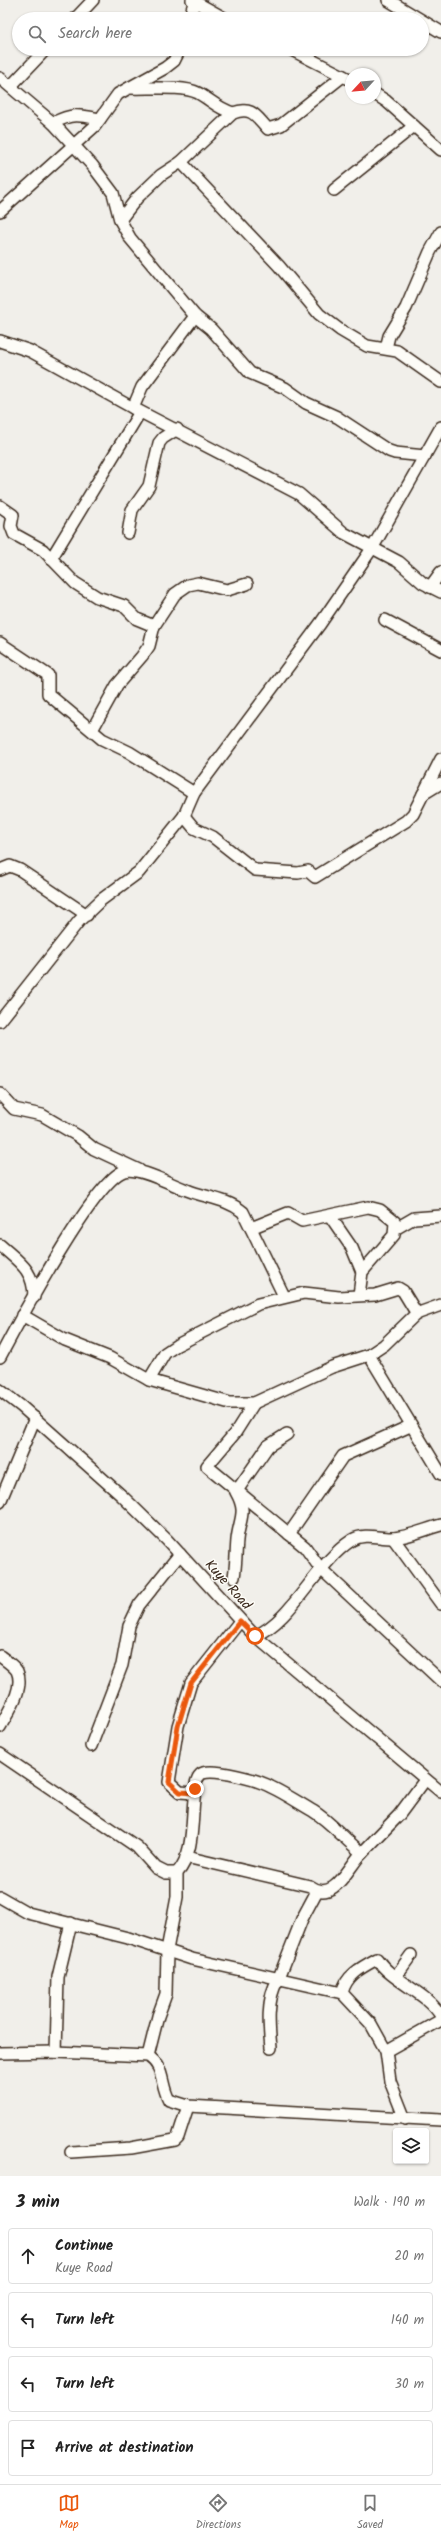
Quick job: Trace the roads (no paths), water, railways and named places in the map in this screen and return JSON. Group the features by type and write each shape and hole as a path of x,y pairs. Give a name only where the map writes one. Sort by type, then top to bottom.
{"street":[{"path":"82,12 93,0"},
{"path":"388,0 408,12"},
{"path":"191,12 194,1 214,12"},
{"path":"429,25 441,32"},
{"path":"11,86 39,56"},
{"path":"0,212 100,119 110,102 118,94 166,68 174,61 176,56"},
{"path":"304,56 345,77"},
{"path":"0,78 11,86 20,97 53,123 73,144 113,194 120,220 130,238 195,316 211,328 250,373 285,388 306,403 337,417 389,451 425,456"},
{"path":"120,220 142,193 161,175 181,162 233,113 244,109 251,111 268,129 281,125 345,79"},
{"path":"129,88 185,89 198,93 219,108 233,113"},
{"path":"381,99 441,150"},
{"path":"53,123 68,115 80,115 100,119"},
{"path":"334,190 414,126"},
{"path":"181,162 279,266 319,314 340,330 367,346 397,351 441,382"},
{"path":"0,198 11,202"},
{"path":"386,348 389,336 406,308 430,252 441,232"},
{"path":"51,559 137,410 142,386 195,316"},
{"path":"0,341 30,351 137,410 177,429 299,494 344,533 399,562 430,587 441,592"},
{"path":"128,533 132,510 149,486 159,443 177,429"},
{"path":"0,1022 79,921 101,900 139,872 184,816 194,793 320,624 373,547 440,429"},
{"path":"0,506 13,515 11,526 14,534 30,541 75,583 97,597 124,606 137,619 154,626"},
{"path":"430,587 441,572"},
{"path":"92,730 117,685 149,646 154,626 170,598 188,585 204,584 227,590 247,584"},
{"path":"385,620 441,650"},
{"path":"0,643 48,675 48,694 102,739 129,752 194,793"},
{"path":"184,816 194,828 213,837 255,870 298,873 308,871 315,877 406,821 413,814 441,759"},
{"path":"423,795 441,783"},
{"path":"0,870 10,866 20,870 87,915"},
{"path":"0,1094 14,1109 42,1115 78,1136 94,1149 189,1191 234,1205 242,1212 251,1228 284,1296"},
{"path":"0,1357 22,1315 34,1298 56,1257 104,1185 125,1170 139,1170"},
{"path":"251,1228 288,1213 302,1220 330,1216 368,1207 380,1210 395,1222 394,1235 362,1272"},
{"path":"330,1216 352,1248 362,1272 359,1294"},
{"path":"395,1229 414,1218 441,1216"},
{"path":"0,1246 29,1273 34,1282 34,1298"},
{"path":"149,1380 165,1353 177,1345 258,1304 284,1296 304,1293 339,1296 359,1294 375,1295 398,1288 403,1291 417,1314"},
{"path":"22,1315 65,1340 110,1358 149,1380 230,1403 254,1403 332,1367 369,1356 417,1314 441,1305"},
{"path":"369,1356 410,1426 441,1474"},
{"name":"Kuye Road","path":"0,1390 35,1418 122,1496 180,1554 255,1636 441,1792"},
{"path":"254,1403 235,1433 207,1466 236,1492 305,1547 320,1568 441,1680"},
{"path":"0,1502 35,1418"},
{"path":"289,1534 343,1456 410,1426"},
{"path":"236,1492 268,1446 287,1434"},
{"path":"234,1577 237,1537 243,1513 242,1502 236,1492"},
{"path":"255,1636 264,1633 277,1622 320,1568 352,1540 366,1536 393,1538 441,1525"},
{"path":"393,1538 441,1604"},
{"path":"91,1746 122,1665 128,1626 139,1605 180,1554"},
{"path":"194,1793 180,1792 169,1782 183,1707 191,1683 197,1673 240,1621"},
{"path":"0,1656 17,1670 19,1683 14,1700 0,1727"},
{"path":"0,1754 137,1847 156,1868 166,1873 177,1873"},
{"path":"148,2056 158,2016 166,1994 167,1950 177,1897 177,1873 183,1866 186,1856 194,1811 194,1793 197,1780 204,1772 232,1775 271,1786 322,1818 362,1853"},
{"path":"186,1856 310,1886 317,1891 328,1891 399,1815 425,1780"},
{"path":"271,2048 270,2014 274,1986 278,1980 302,1919 317,1891"},
{"path":"0,1897 28,1912 167,1950 213,1965 342,1993 371,2024 386,2051 390,2081 405,2119"},
{"path":"56,2052 58,1977 71,1923"},
{"path":"396,1976 411,1955"},
{"path":"342,1993 344,1983 350,1976 377,1959 440,2011"},
{"path":"386,2051 441,2020"},
{"path":"0,2053 56,2052 148,2056 160,2068 165,2092 169,2100 188,2106 441,2120"},
{"path":"71,2152 131,2148 175,2140 178,2137 188,2106"}]}
